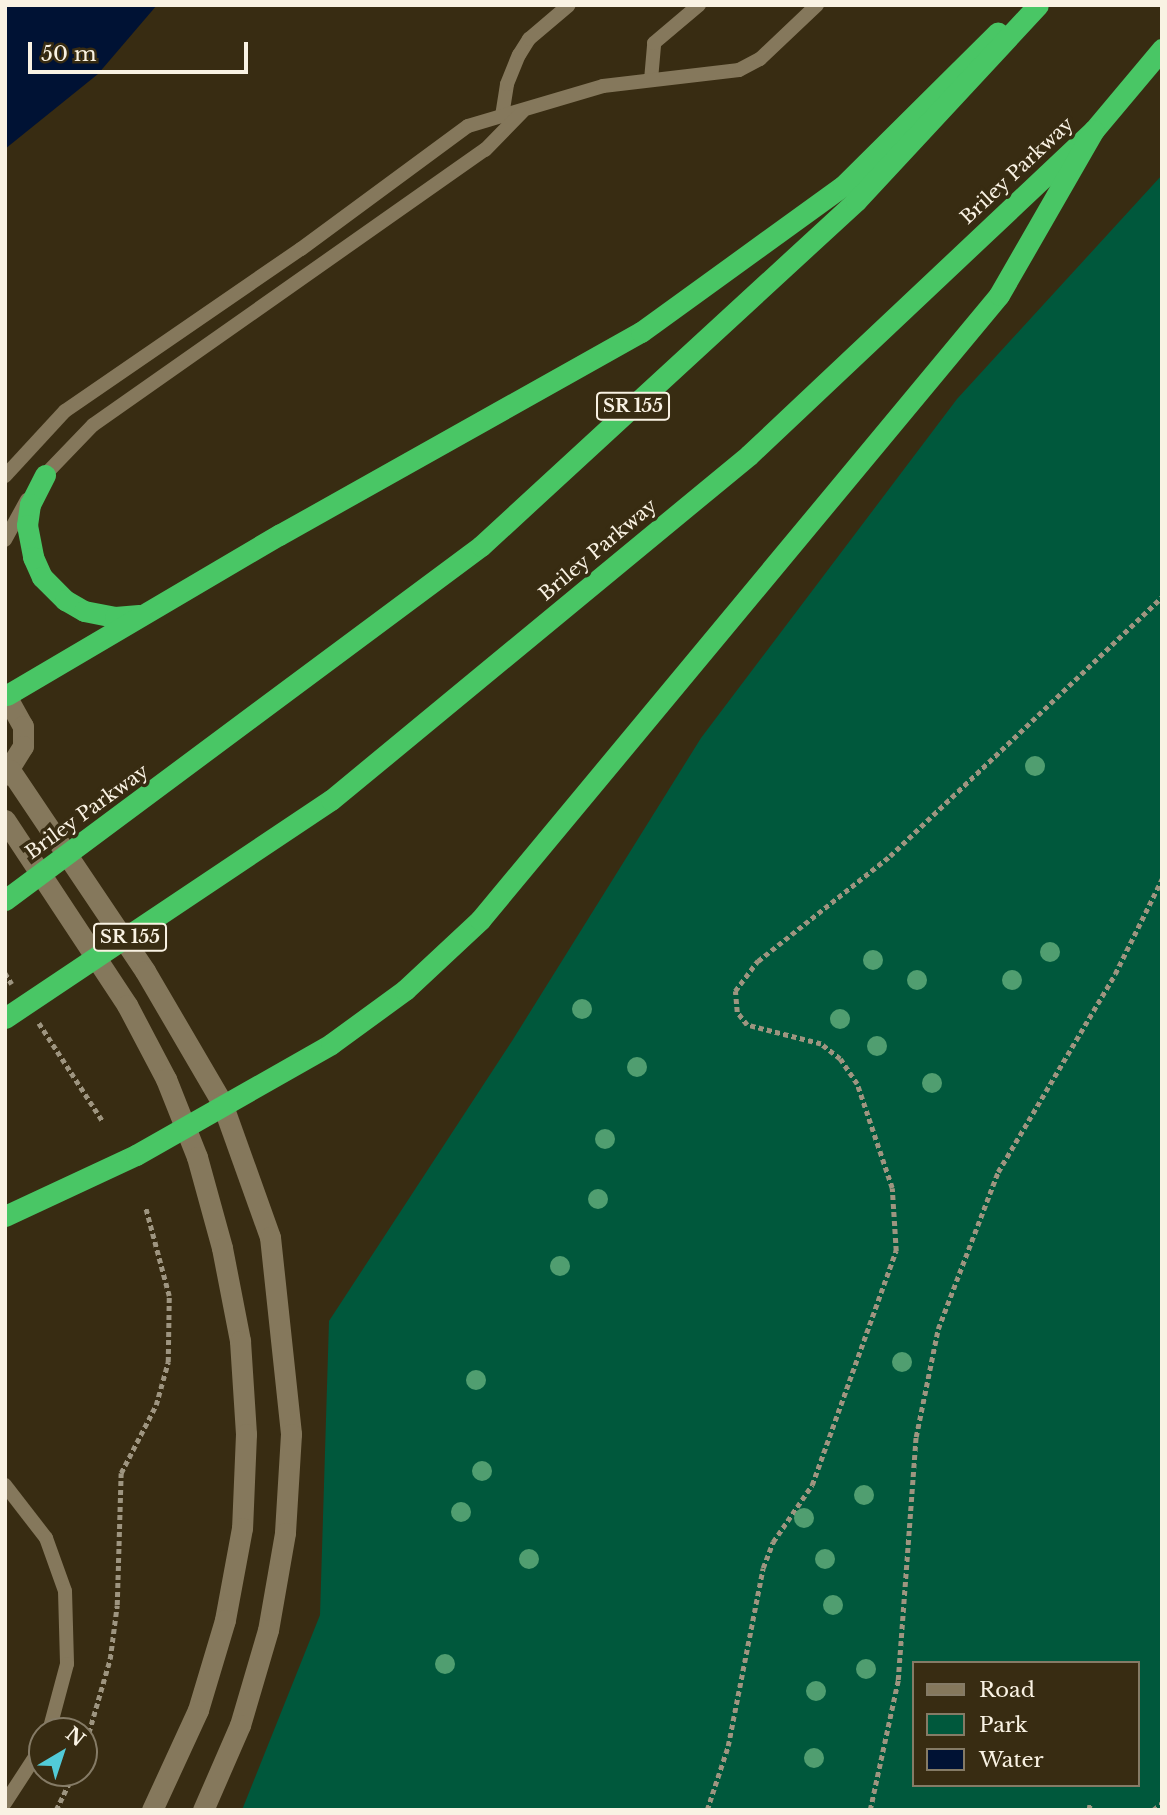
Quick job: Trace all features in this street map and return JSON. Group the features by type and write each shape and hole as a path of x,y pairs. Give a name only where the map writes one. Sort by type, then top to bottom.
{"highway":[{"path":"6,694 641,332 843,186 1024,5"},
{"name":"Briley Parkway","path":"5,900 481,546 856,201 1038,5"},
{"name":"Briley Parkway","path":"5,1018 254,855 331,800 749,455 1094,130 1162,49"},
{"path":"5,1216 136,1155 222,1103 331,1044 405,990 480,920 999,295 1094,130"},
{"path":"45,475 30,504 27,525 33,557 42,577 65,600 94,614 116,617 147,612"}],"street":[{"path":"6,694 23,726 23,746 8,773 145,971 222,1103 270,1237 291,1434 285,1533 268,1630 240,1725 203,1810"},
{"path":"5,820 127,1005 166,1079 184,1125 222,1248 235,1314 246,1447 242,1528 225,1620 198,1710 152,1810"}],"lane":[{"path":"502,116 507,84 519,55 529,39 569,5"},
{"path":"651,80 654,43 699,5"},
{"path":"5,476 37,437 86,395 301,249 468,126 603,86 740,70 760,59 817,5"},
{"path":"5,540 45,475 93,425 485,150 524,110"},
{"path":"5,1485 46,1538 65,1591 67,1664 53,1717"},
{"path":"5,1803 28,1768"}],"path":[{"path":"707,1810 728,1746 763,1568 773,1542 812,1485 896,1251 897,1209 857,1084 840,1059 821,1044 747,1025 737,1012 735,991 758,961 890,856 1162,597"},
{"path":"870,1810 898,1680 916,1437 923,1382 938,1328 998,1172 1115,974 1162,879"},
{"path":"5,973 20,996"},
{"path":"35,1018 102,1120"},
{"path":"93,1717 110,1659 117,1605 121,1473 156,1405 168,1362 169,1296 145,1206"},
{"path":"56,1810 67,1787"},
{"path":"1089,1810 1090,1802"},
{"path":"1153,1810 1162,1803"}],"green space":[{"path":"1162,175 1162,1810 242,1810 320,1615 329,1321 512,1041 701,738 957,399"}],"water":[{"path":"5,5 157,5 98,74 5,149"}]}
